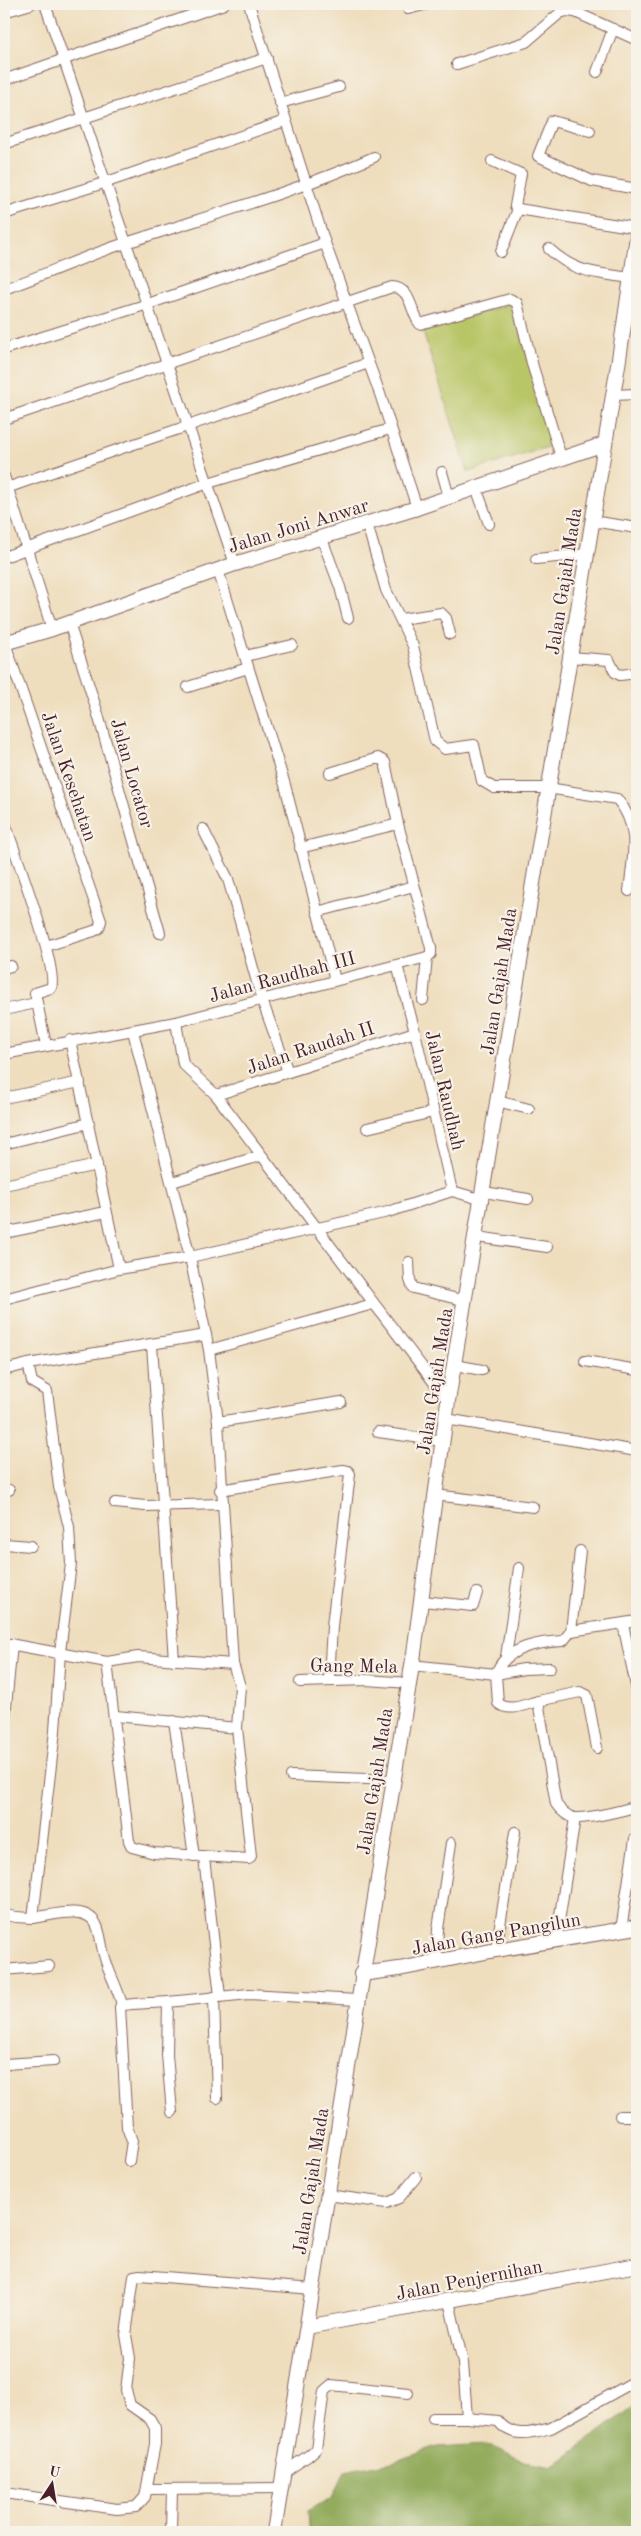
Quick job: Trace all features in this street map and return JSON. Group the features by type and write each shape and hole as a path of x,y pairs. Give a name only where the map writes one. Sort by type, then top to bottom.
{"main road":[{"name":"Jalan Gajah Mada","path":"274,2532 361,1974 422,1602 448,1401 484,1196 497,1101 613,395 637,237"},
{"name":"Jalan Joni Anwar","path":"4,643 52,629 235,564 322,539 604,444"},
{"name":"Jalan Gang Pangilun","path":"361,1974 637,1927"},
{"name":"Jalan Penjernihan","path":"307,2328 637,2265"}],"street":[{"path":"4,12 31,4"},
{"path":"45,4 65,58 104,183 168,362 187,425 235,564"},
{"path":"4,80 224,4"},
{"path":"249,4 325,243 417,508"},
{"path":"408,9 428,4"},
{"path":"457,64 526,42 560,13 576,8 637,40"},
{"path":"598,72 613,29"},
{"path":"4,144 267,58"},
{"path":"280,103 339,87"},
{"path":"4,214 104,183 285,121"},
{"path":"590,131 552,121 538,156 592,181 637,189"},
{"path":"4,289 48,274 126,242 307,184 374,157"},
{"path":"492,161 521,174 514,198 514,206 518,209 637,237"},
{"path":"501,252 518,209"},
{"path":"4,349 148,304 325,243"},
{"path":"549,249 566,263 577,269 630,278"},
{"path":"4,419 347,302 392,287 398,287 407,295 420,324 510,299 517,303 533,367 561,457"},
{"path":"6,488 187,425 252,405 368,363"},
{"path":"613,395 637,394"},
{"path":"4,557 208,483 390,429"},
{"path":"442,472 449,497"},
{"path":"4,476 6,488 28,548 52,629"},
{"path":"476,487 490,524"},
{"path":"592,521 637,528"},
{"path":"367,524 386,590 413,646 436,742 445,749 474,745 482,782 490,787 548,788 617,799 630,816 636,832 629,891"},
{"path":"322,539 340,587 348,618"},
{"path":"536,559 587,554"},
{"path":"218,570 285,785 335,980"},
{"path":"401,619 441,613 446,618 450,634"},
{"name":"Jalan Locator","path":"69,623 97,711 160,933"},
{"name":"Jalan Kesehatan","path":"4,643 100,921 99,928 94,931 46,946"},
{"path":"245,656 292,645"},
{"path":"570,657 609,660 615,672 620,675 637,673"},
{"path":"188,687 248,668"},
{"path":"330,772 382,759 385,762 398,824 431,948 431,954 427,957 423,1000"},
{"path":"4,820 46,946 53,984 51,988 35,994 46,1045"},
{"path":"300,848 398,824"},
{"path":"203,829 228,879 262,1000 288,1072"},
{"path":"317,912 414,886"},
{"name":"Jalan Raudhah III","path":"4,1054 70,1040 133,1031 176,1022 427,957"},
{"name":"Jalan Raudhah","path":"397,964 416,1032 452,1191"},
{"path":"4,1010 36,1003"},
{"path":"176,1022 183,1064 216,1095 260,1156 448,1401"},
{"path":"108,1662 116,1716 129,1841 138,1850 246,1860 250,1856 237,1728 240,1686 233,1664 220,1490 218,1422 209,1350 190,1257 133,1031"},
{"name":"Jalan Raudah II","path":"216,1095 416,1032"},
{"path":"70,1040 119,1269"},
{"path":"4,1098 80,1082"},
{"path":"497,1101 529,1109"},
{"path":"367,1128 433,1112"},
{"path":"4,1144 89,1124"},
{"path":"172,1182 260,1156"},
{"path":"4,1185 97,1165"},
{"path":"4,1299 119,1269 190,1257 314,1227 388,1212 452,1191 484,1196 528,1199"},
{"path":"4,1233 106,1212"},
{"path":"476,1237 547,1247"},
{"path":"409,1262 410,1280 414,1288 466,1301"},
{"path":"209,1350 373,1304"},
{"path":"4,1370 28,1364 206,1335"},
{"path":"152,1345 174,1660"},
{"path":"584,1361 637,1370"},
{"path":"28,1364 32,1382 47,1391 58,1487 66,1510 71,1545 71,1564 60,1652 55,1732 33,1918"},
{"path":"455,1365 482,1370"},
{"path":"218,1422 341,1402"},
{"path":"446,1419 637,1451"},
{"path":"378,1432 443,1442"},
{"path":"220,1490 348,1470 350,1474 332,1626 328,1680"},
{"path":"435,1495 533,1507"},
{"path":"115,1503 145,1506 222,1504"},
{"path":"4,1544 31,1546"},
{"path":"506,1657 526,1646 564,1641 571,1631 580,1551"},
{"path":"519,1568 506,1657 496,1674 497,1698 500,1705 515,1707 580,1692 587,1695 597,1748"},
{"path":"422,1602 473,1606 477,1593"},
{"path":"571,1631 637,1621"},
{"path":"623,1624 637,1691"},
{"path":"4,1727 8,1643 108,1662 138,1657 233,1664"},
{"path":"411,1664 496,1674 524,1669 550,1668"},
{"name":"Gang Mela","path":"300,1682 328,1680 409,1683"},
{"path":"538,1701 554,1798 560,1810 575,1818 621,1811 637,1806"},
{"path":"116,1716 237,1728"},
{"path":"174,1721 199,1857 217,1996 217,2098"},
{"path":"291,1776 393,1780"},
{"path":"556,1941 575,1818"},
{"path":"496,1950 515,1832"},
{"path":"621,1930 635,1838"},
{"path":"436,1961 438,1929 451,1843"},
{"path":"4,1915 33,1918 54,1914 77,1913 92,1918 97,1925 105,1959 120,1993 122,2005 120,2011 127,2127 132,2141 129,2161"},
{"path":"4,1970 49,1966"},
{"path":"122,2005 249,1994 357,2000"},
{"path":"168,2002 167,2055 172,2112"},
{"path":"4,2064 54,2061"},
{"path":"620,2116 637,2116"},
{"path":"327,2195 387,2203 399,2198 416,2177"},
{"path":"4,2493 123,2510 139,2505 146,2497 155,2444 155,2428 150,2419 130,2405 126,2390 130,2358 126,2335 134,2276 313,2288"},
{"path":"449,2301 463,2363 468,2418"},
{"path":"433,2418 468,2418 498,2421 503,2428 518,2433 537,2432 551,2428 637,2380"},
{"path":"283,2472 316,2449 324,2391 327,2386 331,2384 408,2393"},
{"path":"148,2489 281,2488"},
{"path":"171,2530 172,2490"}],"green space":[{"path":"512,303 554,445 468,472 423,332"},
{"path":"637,2404 637,2532 311,2532 308,2528 307,2512 333,2497 345,2471 392,2462 438,2447 487,2444 524,2461 554,2466"}]}
